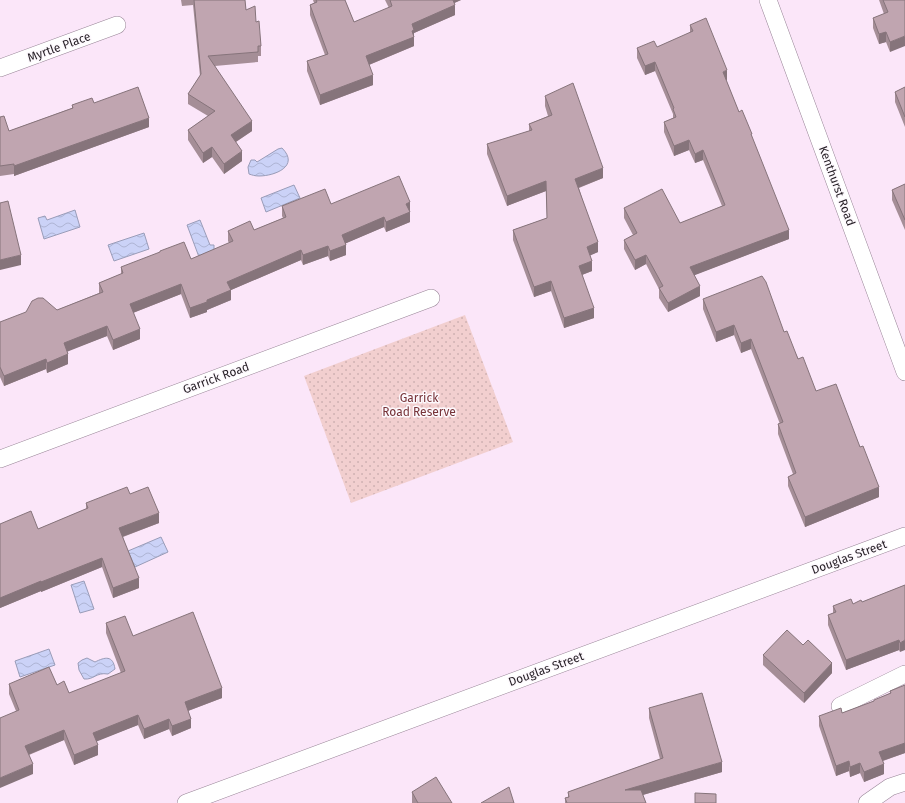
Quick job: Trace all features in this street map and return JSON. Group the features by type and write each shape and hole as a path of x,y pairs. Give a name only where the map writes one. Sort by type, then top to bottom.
{"street":[{"name":"Kenthurst Road","path":"768,0 898,330 905,372"},
{"name":"Myrtle Place","path":"0,68 117,25"},
{"name":"Garrick Road","path":"0,459 431,298"},
{"name":"Douglas Street","path":"186,803 905,536"},
{"path":"840,706 905,674"},
{"path":"867,803 890,787 905,782"}],"green space":[{"name":"Garrick Road Reserve","path":"465,315 513,442 351,503 304,376"}],"water":[{"path":"282,148 287,154 288,160 287,165 283,169 265,176 249,174 248,167 251,160 255,160 257,162"},
{"path":"294,185 300,198 266,212 261,198"},
{"path":"75,210 80,227 44,239 38,218 45,216 47,220"},
{"path":"200,220 210,245 214,245 214,251 199,257 187,225"},
{"path":"144,233 149,249 114,261 108,245"},
{"path":"161,537 168,552 135,567 128,551"},
{"path":"84,581 94,609 80,613 71,585"},
{"path":"49,649 55,665 20,677 15,661"},
{"path":"87,658 95,662 108,658 114,664 115,669 108,674 101,674 84,679 79,670 78,663"}],"building":[{"path":"194,0 245,0 246,10 255,6 256,22 259,21 261,46 258,46 258,52 208,56 252,121 231,135 242,151 224,164 212,147 203,153 188,130 215,111 188,94 201,74"},
{"path":"316,0 345,0 354,22 392,6 390,0 453,0 455,5 412,24 414,37 366,56 373,75 320,95 307,61 328,54 310,5 317,2"},
{"path":"883,0 905,0 905,36 890,42 886,32 879,34 873,18 888,12"},
{"path":"706,18 727,70 723,72 739,112 742,110 789,230 690,267 700,286 668,303 659,288 663,286 646,255 635,260 624,240 637,233 624,208 662,189 680,223 725,205 703,150 695,154 689,140 674,146 664,122 676,117 674,108 655,62 645,66 637,48 654,41 657,47 693,31 690,25"},
{"path":"573,83 603,168 575,179 598,242 587,247 592,261 579,266 594,308 564,318 551,281 534,287 513,230 547,218 546,181 507,196 487,144 532,130 529,124 552,115 545,96"},
{"path":"138,87 149,118 14,166 14,164 0,166 0,117 4,116 9,131 73,108 72,105 92,98 94,103"},
{"path":"905,87 905,117 895,92"},
{"path":"399,176 410,202 406,204 410,212 386,222 384,217 342,235 346,245 330,251 328,246 303,255 301,250 227,282 231,290 207,300 207,302 190,308 181,284 130,304 140,329 113,340 107,326 64,343 68,354 47,363 46,359 4,376 0,367 0,322 26,312 32,301 38,298 43,298 57,310 103,292 99,283 123,273 121,267 160,251 184,242 191,259 233,241 228,231 250,221 254,230 286,217 282,206 325,189 331,204"},
{"path":"905,184 905,220 892,190"},
{"path":"8,201 21,255 0,260 0,203"},
{"path":"762,276 766,282 784,332 787,331 798,359 803,357 816,391 836,384 860,447 863,446 879,487 805,517 788,477 796,473 778,424 783,422 751,339 741,343 734,325 716,332 703,299"},
{"path":"127,487 130,494 148,487 159,513 119,528 139,578 113,588 102,558 0,598 0,524 31,511 38,529 88,508 86,503"},
{"path":"905,585 905,640 900,643 899,640 846,660 828,615 836,612 833,606 851,599 853,604 861,600 862,602"},
{"path":"193,612 222,688 185,702 191,719 172,726 169,719 144,729 138,715 93,733 98,745 74,755 64,730 25,746 33,764 0,778 0,718 19,710 9,684 49,667 57,685 64,681 69,693 125,671 106,623 125,616 133,636"},
{"path":"787,630 803,645 808,640 832,663 804,693 763,655"},
{"path":"905,685 905,743 879,752 884,764 864,772 860,763 850,767 849,761 836,766 819,716 841,708 842,713 874,701 891,693 890,691"},
{"path":"702,693 722,762 625,790 641,790 646,803 567,803 565,798 569,797 568,792 663,758 649,708"},
{"path":"436,777 452,803 418,803 412,792"},
{"path":"509,787 514,803 481,803"},
{"path":"695,793 716,794 716,803 695,803"}]}
